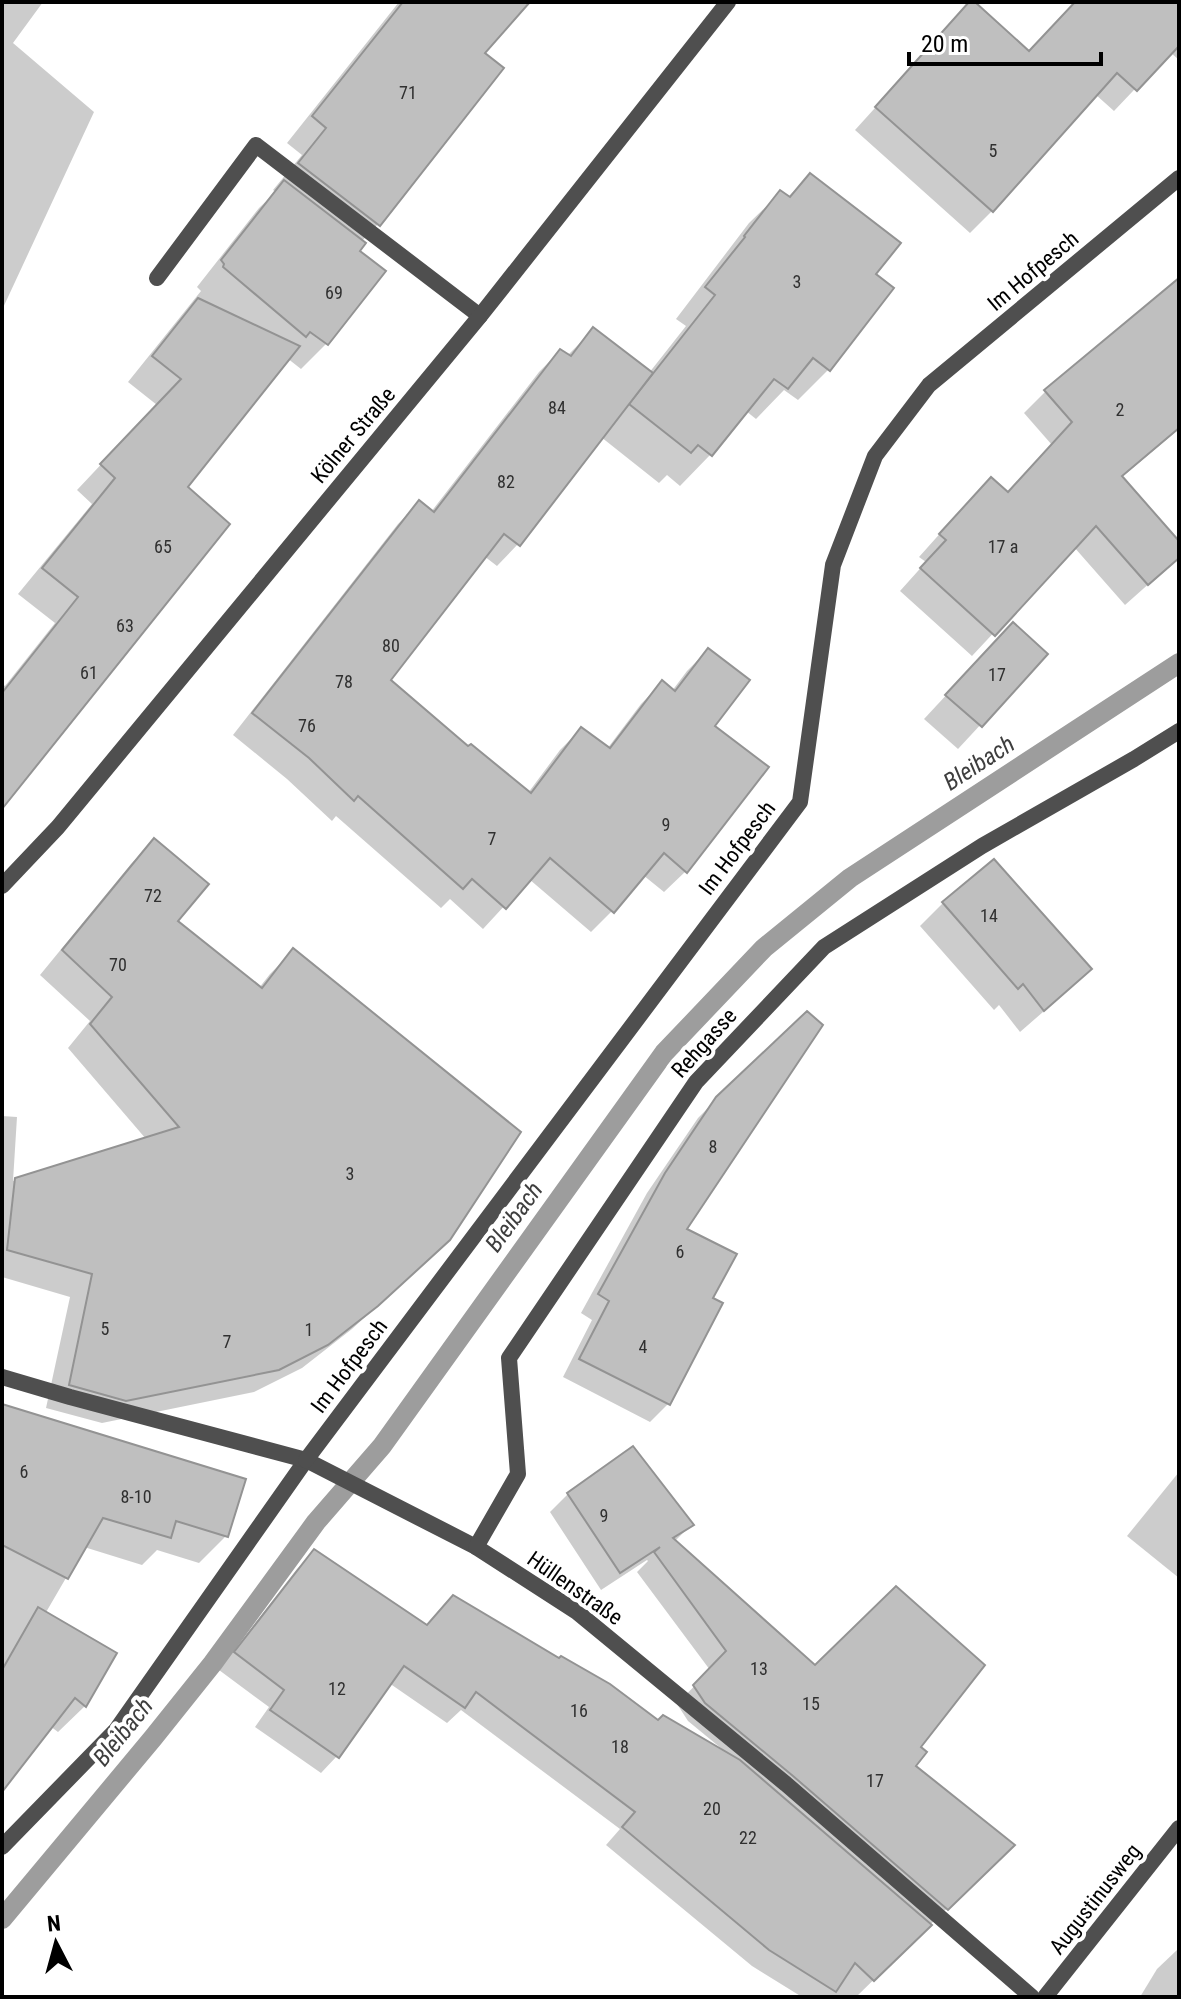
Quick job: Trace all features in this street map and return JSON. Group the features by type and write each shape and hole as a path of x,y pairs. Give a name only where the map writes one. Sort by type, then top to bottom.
{"street":[{"name":"Kölner Straße","path":"2,886 58,827 480,316 728,2"},
{"path":"157,278 256,145 480,316"},
{"name":"Im Hofpesch","path":"2,1847 116,1730 306,1460 800,802 833,565 875,456 929,385 1179,178"},
{"name":"Rehgasse","path":"476,1547 518,1474 509,1358 696,1082 824,947 982,846 1179,731"},
{"name":"Hüllenstraße","path":"2,1377 306,1460 476,1547 577,1612 786,1784 1032,1997"},
{"name":"Augustinusweg","path":"1045,1997 1179,1828"}],"building":[{"path":"403,2 530,2 485,53 504,68 380,226 298,163 326,128 312,116"},
{"path":"969,2 975,2 1029,51 1075,2 1179,2 1179,46 1137,91 1117,73 993,212 875,107"},
{"path":"810,173 901,243 876,274 894,288 830,371 813,358 788,389 774,379 712,456 698,445 691,453 629,404 715,295 705,287 780,190 790,197"},
{"path":"284,180 366,243 360,251 386,271 328,345 310,332 306,337 223,267 221,260"},
{"path":"1179,278 1179,428 1122,476 1179,541 1179,558 1148,585 1096,526 995,636 920,568 946,540 939,534 991,477 1008,492 1072,422 1044,390"},
{"path":"198,298 300,346 188,487 230,524 2,809 2,693 78,597 42,568 115,478 100,464 181,379 152,356"},
{"path":"593,327 653,373 520,546 504,534 391,680 468,746 471,744 531,793 581,727 610,748 662,680 675,691 708,648 750,680 715,726 769,767 687,873 664,853 614,913 550,858 506,909 472,879 463,889 358,796 354,801 309,758 252,713 419,500 434,512 560,349 571,356"},
{"path":"1013,622 1048,654 982,727 945,695"},
{"path":"154,838 209,884 178,921 262,988 293,948 521,1132 450,1240 378,1306 328,1345 279,1370 126,1401 69,1385 92,1274 7,1250 15,1178 179,1127 90,1024 112,997 62,950"},
{"path":"994,859 1092,969 1044,1011 1023,984 1018,989 942,902"},
{"path":"807,1011 823,1025 687,1229 737,1254 713,1298 723,1303 670,1405 579,1359 609,1301 598,1294 665,1173 716,1097"},
{"path":"2,1404 246,1479 228,1537 176,1521 171,1538 103,1518 68,1579 2,1545"},
{"path":"633,1446 694,1525 673,1538 815,1665 896,1586 985,1665 921,1747 927,1752 916,1766 1015,1845 948,1910 705,1703 693,1685 726,1651 654,1552 660,1547 620,1573 567,1493"},
{"path":"314,1549 427,1625 453,1595 559,1658 561,1656 610,1684 658,1720 663,1715 740,1760 932,1925 874,1981 855,1963 836,1992 769,1950 622,1827 635,1812 476,1692 465,1708 404,1666 339,1758 270,1710 284,1690 234,1652"},
{"path":"38,1607 117,1653 86,1707 75,1698 2,1792 2,1670"}],"waterway":[{"name":"Bleibach","path":"2,1919 153,1738 213,1663 316,1522 382,1446 664,1053 764,948 850,878 1179,663"}]}
